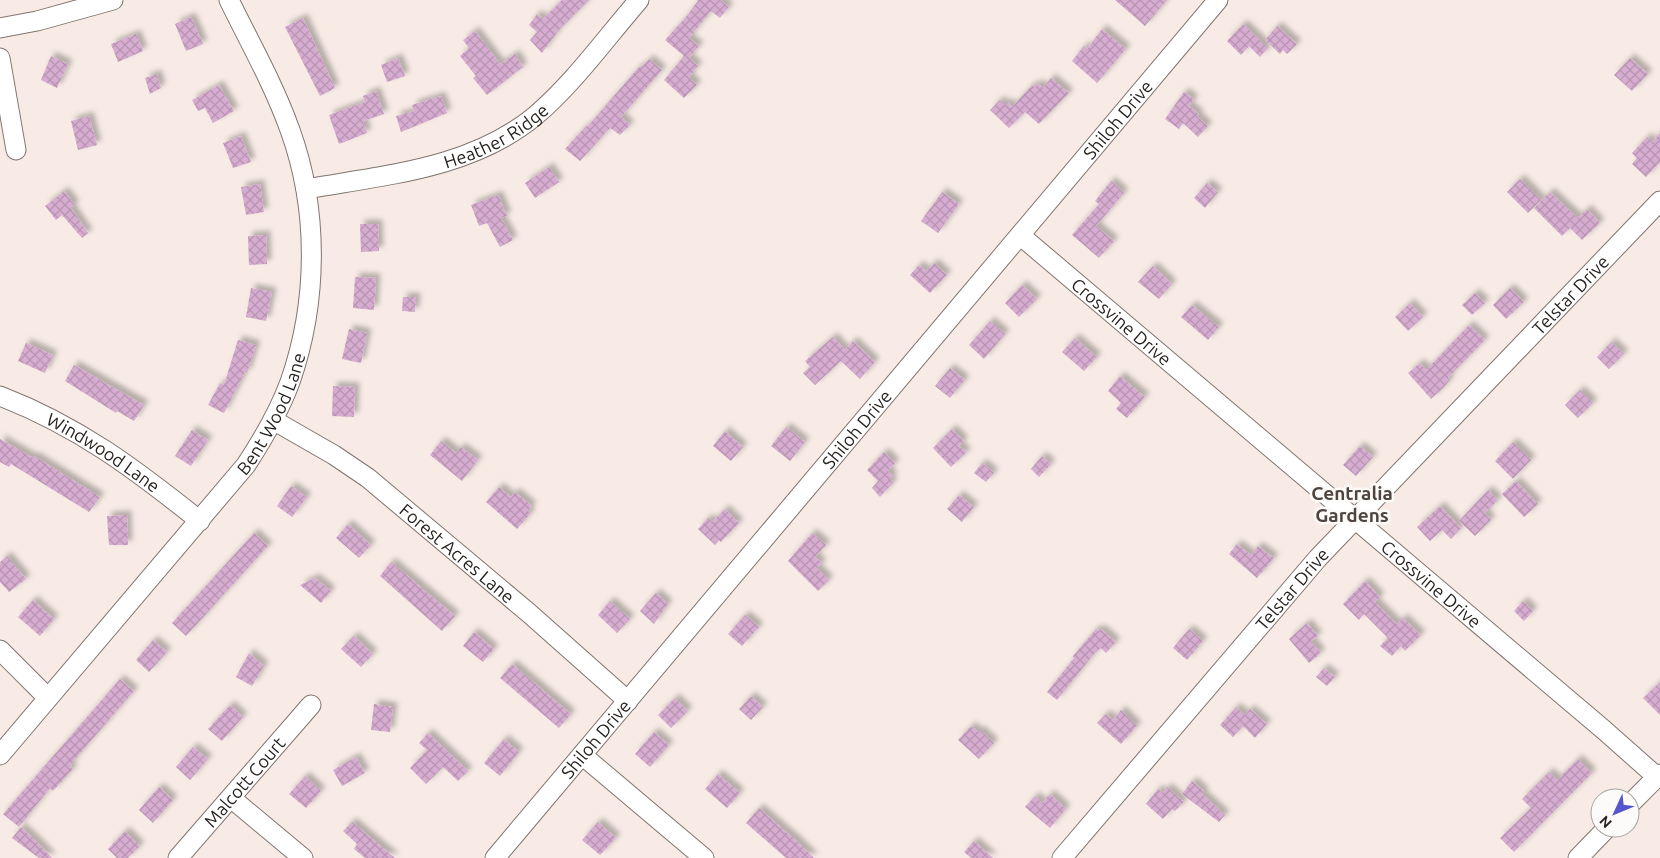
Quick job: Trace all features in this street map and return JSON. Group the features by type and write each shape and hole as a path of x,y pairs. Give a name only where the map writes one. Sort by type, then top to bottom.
{"street":[{"path":"0,28 113,0"},
{"name":"Bent Wood Lane","path":"0,755 246,465 273,420 290,383 307,314 311,270 310,225 306,189 299,159 280,103 229,0"},
{"name":"Heather Ridge","path":"306,189 455,160 510,134 535,116 557,95 639,0"},
{"name":"Shiloh Drive","path":"495,858 1218,0"},
{"path":"0,58 16,150"},
{"name":"Telstar Drive","path":"1062,858 1244,642 1355,519 1660,201"},
{"name":"Crossvine Drive","path":"1021,236 1658,776"},
{"name":"Windwood Lane","path":"0,396 78,432 155,485 200,520"},
{"name":"Forest Acres Lane","path":"273,420 334,454 368,478 523,608 628,701"},
{"path":"0,650 48,698"},
{"name":"Malcott Court","path":"178,858 311,705"},
{"path":"582,755 704,858"},
{"path":"1640,794 1658,776"},
{"path":"231,798 303,858"},
{"path":"1578,858 1597,838"}],"building":[{"path":"562,0 589,0 558,31 542,53 530,40 537,32 529,25 537,14 543,19"},
{"path":"697,0 720,0 729,7 720,18 711,11 689,38 699,46 689,58 698,66 689,77 697,85 684,98 664,80 684,56 665,40 685,18"},
{"path":"1115,0 1167,0 1145,26"},
{"path":"191,17 203,44 186,51 175,24"},
{"path":"303,18 335,88 320,96 285,27"},
{"path":"1243,24 1268,48 1260,57 1249,46 1241,55 1227,41"},
{"path":"1277,26 1297,44 1287,54 1283,50 1280,54 1265,40"},
{"path":"1102,29 1126,49 1097,83 1072,61 1084,46 1087,49"},
{"path":"475,31 500,64 515,54 523,67 487,95 473,78 476,76 460,56 469,48 463,40"},
{"path":"136,34 143,51 118,62 111,44"},
{"path":"51,56 68,64 57,88 41,80"},
{"path":"398,58 405,76 387,82 381,65"},
{"path":"1630,58 1648,74 1632,91 1614,75"},
{"path":"649,59 662,70 621,117 630,125 620,135 610,128 580,161 565,149 587,127 639,67 642,67"},
{"path":"157,74 161,88 150,94 145,78"},
{"path":"1051,78 1069,93 1039,124 1025,112 1009,128 990,110 1000,100 1005,105 1008,102 1012,107 1032,85 1035,87 1038,83 1043,88"},
{"path":"219,85 234,111 213,123 205,108 198,111 192,100"},
{"path":"376,91 384,114 363,121 367,133 339,144 329,115 365,102 363,96"},
{"path":"1184,92 1194,99 1189,106 1199,114 1197,116 1208,126 1198,137 1183,123 1179,129 1165,119"},
{"path":"441,96 447,113 401,132 396,116 414,111 412,105"},
{"path":"89,116 97,145 78,150 71,121"},
{"path":"1660,133 1660,162 1646,177 1632,164 1637,158 1632,153 1647,137 1652,142"},
{"path":"241,136 251,162 233,168 223,143"},
{"path":"549,167 559,182 535,198 525,183"},
{"path":"1520,179 1541,200 1528,213 1507,192"},
{"path":"1111,181 1124,193 1096,226 1114,241 1099,258 1072,235 1099,204 1095,201"},
{"path":"1207,183 1218,192 1205,208 1194,198"},
{"path":"260,184 264,212 246,215 241,187"},
{"path":"64,191 75,205 71,208 88,233 82,238 62,215 56,220 45,206"},
{"path":"942,192 959,204 938,233 921,221"},
{"path":"1550,192 1578,218 1587,209 1600,223 1582,240 1570,228 1562,236 1534,208"},
{"path":"498,195 507,216 501,218 513,240 500,247 487,223 479,226 471,205"},
{"path":"360,224 378,224 379,251 361,252"},
{"path":"266,235 267,264 249,265 248,236"},
{"path":"934,263 947,275 930,293 910,275 919,265 926,271"},
{"path":"1153,266 1172,284 1159,299 1138,282"},
{"path":"355,277 376,278 374,310 353,308"},
{"path":"1022,285 1037,299 1019,317 1005,303"},
{"path":"251,288 272,292 266,321 246,317"},
{"path":"1510,288 1524,302 1506,319 1493,305"},
{"path":"1475,293 1485,303 1472,315 1462,305"},
{"path":"403,297 416,297 415,312 402,311"},
{"path":"1410,303 1423,317 1408,331 1395,317"},
{"path":"1192,305 1219,327 1208,340 1181,317"},
{"path":"990,321 1005,334 984,359 969,345"},
{"path":"1469,325 1485,340 1448,378 1450,380 1431,399 1408,373 1420,363 1426,370"},
{"path":"349,329 367,333 361,363 342,359"},
{"path":"833,337 845,350 853,341 875,362 860,379 841,361 815,385 803,373 810,367 805,361"},
{"path":"1075,338 1097,357 1084,371 1062,352"},
{"path":"238,340 256,345 247,373 245,372 224,413 208,405 220,383 224,385"},
{"path":"1611,342 1624,354 1609,369 1597,357"},
{"path":"26,343 53,355 45,373 18,361"},
{"path":"74,365 144,405 134,421 117,411 116,413 65,381"},
{"path":"950,368 965,380 950,398 935,386"},
{"path":"1120,376 1145,397 1127,418 1116,409 1121,403 1108,391"},
{"path":"333,386 355,387 354,417 332,416"},
{"path":"1580,390 1593,403 1578,418 1565,405"},
{"path":"786,427 805,442 790,461 771,446"},
{"path":"952,429 964,441 959,446 967,452 951,467 933,448"},
{"path":"192,430 208,440 191,466 175,456"},
{"path":"725,431 743,447 731,461 713,446"},
{"path":"0,439 33,458 34,456 100,497 89,512 11,464 9,467 0,462"},
{"path":"441,441 456,453 461,447 478,460 462,481 430,455"},
{"path":"1513,442 1531,460 1513,479 1495,461"},
{"path":"1360,446 1373,457 1356,476 1343,465"},
{"path":"884,452 895,463 888,471 893,476 890,479 893,483 880,497 872,488 878,481 867,470"},
{"path":"1042,456 1051,464 1039,477 1031,469"},
{"path":"982,463 994,473 986,482 974,473"},
{"path":"1516,481 1538,504 1524,517 1502,494"},
{"path":"291,486 307,497 292,517 277,506"},
{"path":"499,487 511,497 515,492 532,506 528,511 531,513 517,529 486,502"},
{"path":"1488,490 1498,500 1485,513 1491,520 1475,536 1459,521"},
{"path":"959,495 974,507 962,522 947,509"},
{"path":"1440,506 1461,528 1451,539 1442,530 1430,541 1417,527"},
{"path":"725,509 739,523 721,542 719,540 715,545 698,529 708,518 712,522"},
{"path":"127,515 128,545 109,545 107,516"},
{"path":"348,524 371,545 359,558 336,538"},
{"path":"254,533 268,546 186,636 172,623"},
{"path":"812,533 826,545 815,557 822,563 817,568 829,580 818,591 788,561"},
{"path":"1237,544 1251,555 1258,546 1274,558 1257,578 1229,554"},
{"path":"7,556 26,579 9,592 0,582 0,562"},
{"path":"391,562 455,616 442,631 380,576"},
{"path":"315,578 331,591 321,603 300,585"},
{"path":"1365,581 1380,597 1375,602 1397,624 1403,618 1421,635 1405,651 1401,646 1392,656 1380,646 1388,638 1364,614 1359,620 1343,604"},
{"path":"656,593 668,604 654,624 640,611"},
{"path":"33,600 54,619 40,636 18,617"},
{"path":"610,601 630,619 617,633 598,615"},
{"path":"1523,601 1533,611 1524,621 1514,611"},
{"path":"745,615 759,627 742,646 728,634"},
{"path":"1307,623 1318,636 1311,641 1321,653 1309,663 1289,639"},
{"path":"1096,629 1099,631 1101,629 1116,642 1106,653 1101,648 1093,655 1057,700 1047,692 1074,658 1073,656"},
{"path":"1189,629 1203,641 1187,660 1173,648"},
{"path":"474,632 494,649 483,662 463,646"},
{"path":"354,636 373,654 361,667 341,649"},
{"path":"153,640 167,652 149,672 136,660"},
{"path":"249,653 264,666 252,686 236,677"},
{"path":"512,664 571,714 559,728 500,678"},
{"path":"1324,668 1335,677 1327,686 1316,677"},
{"path":"120,679 134,691 75,759 70,767 73,769 53,791 50,788 19,827 3,814"},
{"path":"1660,682 1660,715 1643,698"},
{"path":"751,696 763,707 751,720 739,709"},
{"path":"675,698 688,711 671,728 658,715"},
{"path":"374,704 393,707 390,732 371,730"},
{"path":"230,705 243,717 222,741 208,729"},
{"path":"1236,707 1245,715 1250,709 1267,724 1255,738 1243,726 1233,737 1220,725"},
{"path":"1121,710 1137,726 1121,744 1097,723 1106,714 1113,720"},
{"path":"971,726 978,732 980,730 994,743 979,759 958,740"},
{"path":"654,732 669,745 650,767 635,754"},
{"path":"428,733 468,771 458,781 443,767 426,784 410,768 427,750 419,743"},
{"path":"504,739 519,752 500,776 484,763"},
{"path":"193,747 208,759 190,780 176,767"},
{"path":"356,757 365,773 342,786 333,770"},
{"path":"1578,759 1592,773 1514,852 1500,838 1531,808 1522,799 1549,772 1557,780"},
{"path":"718,774 740,793 727,808 705,789"},
{"path":"305,776 321,791 306,808 289,794"},
{"path":"1192,781 1204,791 1202,794 1225,815 1219,822 1182,794"},
{"path":"159,787 173,800 153,823 139,810"},
{"path":"1167,787 1184,802 1175,811 1172,809 1163,819 1146,804 1158,789 1163,793"},
{"path":"1050,794 1066,809 1050,828 1025,807 1035,796 1042,803"},
{"path":"759,808 814,858 786,858 746,823"},
{"path":"352,822 395,858 365,858 354,849 357,844 343,831"},
{"path":"598,822 616,838 600,855 582,840"},
{"path":"21,827 52,858 39,858 12,838"},
{"path":"125,831 140,846 128,858 117,858 108,849"},
{"path":"974,841 993,858 971,858 964,852"}],"district":[{"name":"Centralia Gardens","path":"1352,504"}]}
